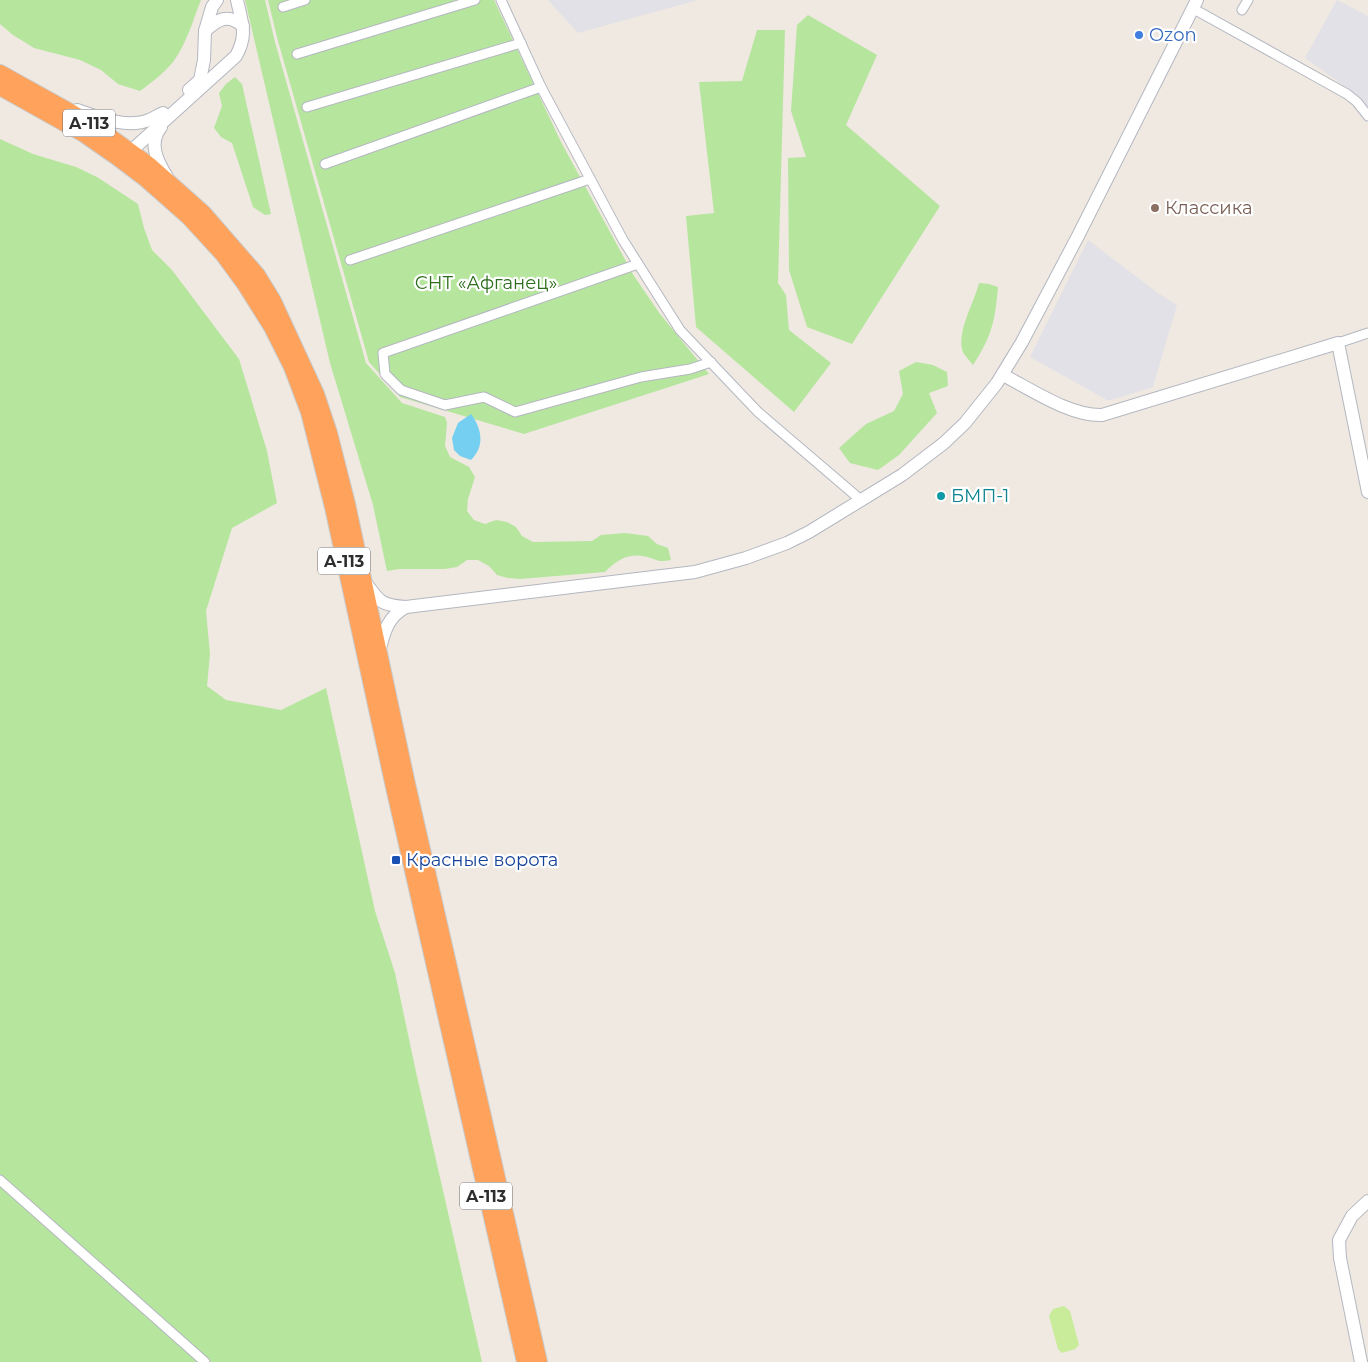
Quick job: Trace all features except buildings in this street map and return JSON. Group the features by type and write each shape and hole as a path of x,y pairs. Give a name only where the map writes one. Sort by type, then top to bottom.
{"highway":[{"name":"А-113","path":"0,73 92,124 124,152 171,183 203,213 250,268 273,301 316,394 329,434 364,581 407,784 539,1362"},
{"name":"А-113","path":"0,87 84,134 124,152 146,179 189,217 223,254 240,276 272,327 292,367 309,412 333,508 398,806 525,1362"}],"street":[{"path":"171,183 158,163 154,150 154,140 165,116 200,80 204,60 205,31 212,7 217,0"},
{"path":"124,152 236,56 242,46 244,35 237,0"},
{"path":"283,6 305,0"},
{"path":"297,54 475,0"},
{"path":"501,0 541,87 622,240 680,330 758,412 862,501"},
{"path":"1242,10 1248,0"},
{"path":"364,581 379,600 385,604 406,607 678,575 710,569 787,543 862,501 908,471 944,443 965,423 1003,375 1078,236 1194,4 1347,94 1357,102 1368,116"},
{"path":"205,31 220,20 229,18 236,20 242,26"},
{"path":"307,107 521,43"},
{"path":"325,164 541,87"},
{"path":"56,104 109,120 134,123 165,116"},
{"path":"350,260 590,179"},
{"path":"638,264 383,352 385,374 401,390 445,405 484,397 515,412 640,377 690,369 711,362"},
{"path":"1003,375 1073,411 1102,415 1368,333"},
{"path":"1338,343 1368,492"},
{"path":"379,653 387,623 400,610 406,607"},
{"path":"0,1180 205,1362"},
{"path":"1361,1362 1340,1258 1339,1240 1352,1216 1368,1201"}],"shaded area":[{"path":"548,0 698,0 578,33"},
{"path":"1337,0 1368,16 1368,107 1360,97 1305,58"},
{"path":"1088,240 1158,293 1177,305 1153,387 1111,400 1107,400 1030,357"}],"green space":[{"path":"0,0 201,0 178,55 165,70 140,91 118,84 101,70 80,60 34,48 13,35 0,24"},
{"path":"245,0 265,0 275,42 366,363 402,403 445,417 447,423 445,446 450,457 469,467 475,477 468,499 467,511 474,520 485,524 496,520 507,522 516,527 522,536 533,542 592,541 601,535 625,533 648,536 657,544 668,548 671,560 661,561 635,555 619,560 605,572 520,579 497,575 489,566 478,560 467,560 457,567 445,569 399,569 387,571 373,505 330,363"},
{"name":"СНТ «Афганец»","path":"268,0 494,0 561,142 634,276 660,314 709,374 524,434 400,397 369,362"},
{"path":"808,15 877,55 846,125 940,206 852,344 807,327 789,270 788,158 806,157 791,111 797,25"},
{"path":"757,30 785,30 778,283 786,295 789,330 831,363 794,412 696,327 686,216 714,213 699,82 742,81"},
{"path":"235,77 242,84 271,214 265,215 253,207 232,143 221,137 214,128 222,106 219,93"},
{"path":"0,139 33,154 76,167 97,177 138,204 152,250 172,270 239,359 267,451 277,503 232,528 206,611 210,654 207,686 226,700 281,710 326,688 375,911 395,973 482,1362 0,1362"},
{"path":"979,283 998,287 992,328 973,365 963,351 961,341 964,325"},
{"path":"916,362 933,365 947,372 948,386 929,393 937,413 899,455 878,470 850,463 839,448 866,424 894,411 903,394 899,371"},
{"path":"1064,1306 1070,1311 1079,1345 1075,1349 1062,1353 1058,1349 1049,1316 1053,1309"}],"water":[{"path":"471,414 480,431 480,443 471,460 460,456 454,450 452,438 458,423"}],"place":[{"name":"Ozon","path":"1139,35"},
{"name":"Классика","path":"1155,208"},
{"name":"БМП-1","path":"941,496"},
{"name":"Красные ворота","path":"396,860"}]}
